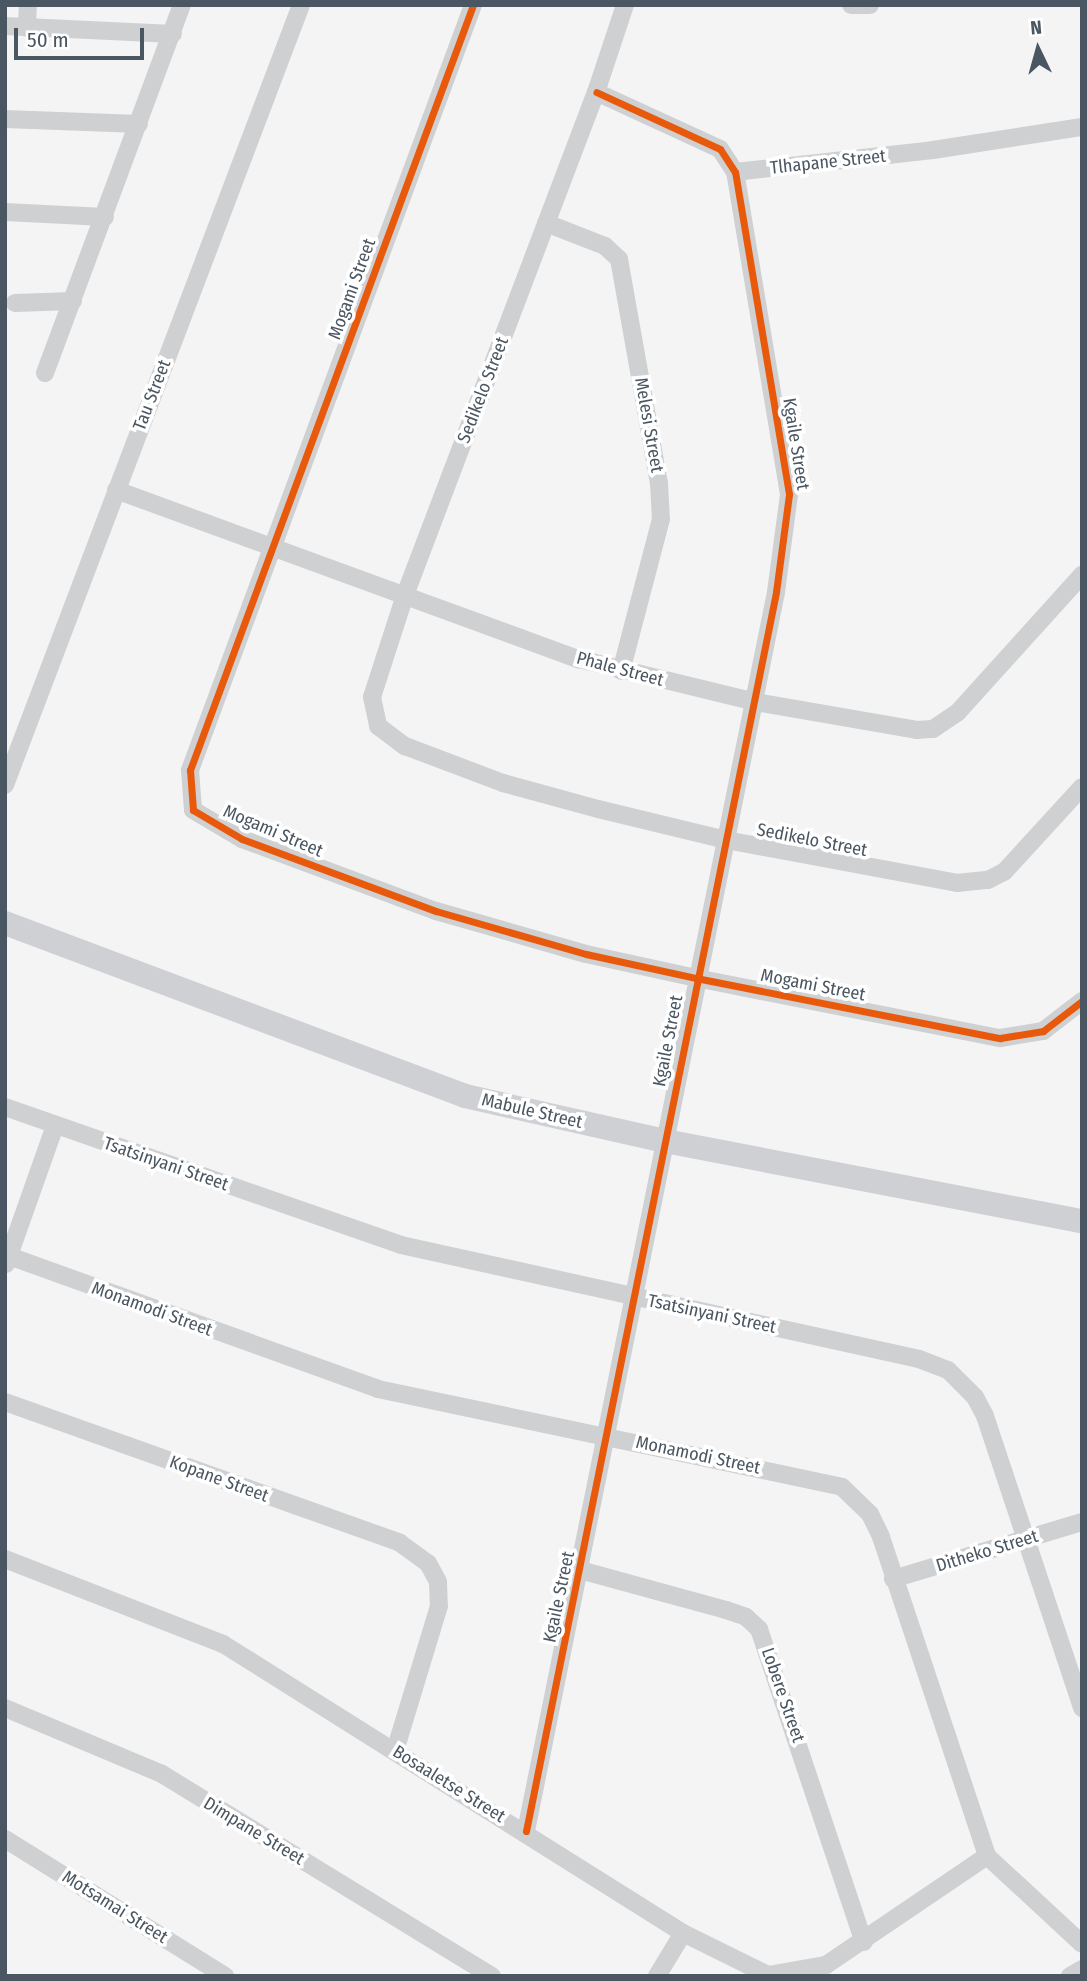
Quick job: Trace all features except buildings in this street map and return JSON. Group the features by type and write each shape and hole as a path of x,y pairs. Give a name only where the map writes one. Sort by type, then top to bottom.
{"street":[{"path":"27,27 28,5"},
{"path":"45,373 182,5"},
{"name":"Tau Street","path":"5,785 300,5"},
{"name":"Mogami Street","path":"473,5 274,549 190,770 193,810 242,839 436,911 574,951 696,978 1000,1038 1043,1031 1082,1001"},
{"name":"Sedikelo Street","path":"625,5 596,92 405,595 372,697 374,715 386,735 503,783 726,839 925,879 980,881 1004,872 1082,787"},
{"path":"851,5 870,5"},
{"path":"5,26 173,34"},
{"path":"596,92 720,149 735,172"},
{"path":"5,119 139,124"},
{"name":"Tlhapane Street","path":"735,172 933,150 1082,127"},
{"name":"Kgaile Street","path":"526,1831 609,1437 696,978 755,702 786,534 789,494 735,172"},
{"path":"5,212 105,217"},
{"name":"Melesi Street","path":"546,223 605,246 620,259 659,483 661,519 621,671"},
{"path":"15,303 73,301"},
{"name":"Phale Street","path":"116,490 274,549 621,671 755,702 875,725 933,729 958,712 1082,575"},
{"name":"Mabule Street","path":"5,923 465,1096 665,1141 1082,1221"},
{"name":"Tsatsinyani Street","path":"5,1108 401,1245 919,1359 948,1370 975,1397 985,1416 1082,1708"},
{"path":"7,1261 55,1126"},
{"name":"Monamodi Street","path":"7,1261 378,1389 842,1487 870,1514 987,1856 1082,1944"},
{"name":"Kopane Street","path":"5,1402 400,1543 428,1563 438,1582 439,1606 395,1751"},
{"name":"Ditheko Street","path":"893,1579 1082,1522"},
{"name":"Bosaaletse Street","path":"5,1559 223,1644 526,1831 683,1933 768,1975 826,1965 987,1856"},
{"name":"Lobere Street","path":"580,1570 726,1610 746,1617 759,1629 864,1941"},
{"name":"Dimpane Street","path":"5,1708 162,1774 492,1976"},
{"name":"Motsamai Street","path":"5,1839 225,1976"},
{"path":"657,1976 683,1933"},
{"path":"1070,1976 1082,1969"}],"cycle path":[{"path":"473,5 190,770 193,810 242,839 436,911 586,954 696,978 1000,1038 1043,1031 1082,1001"},
{"path":"526,1831 776,592 789,494 735,172 720,149 596,92"}]}
